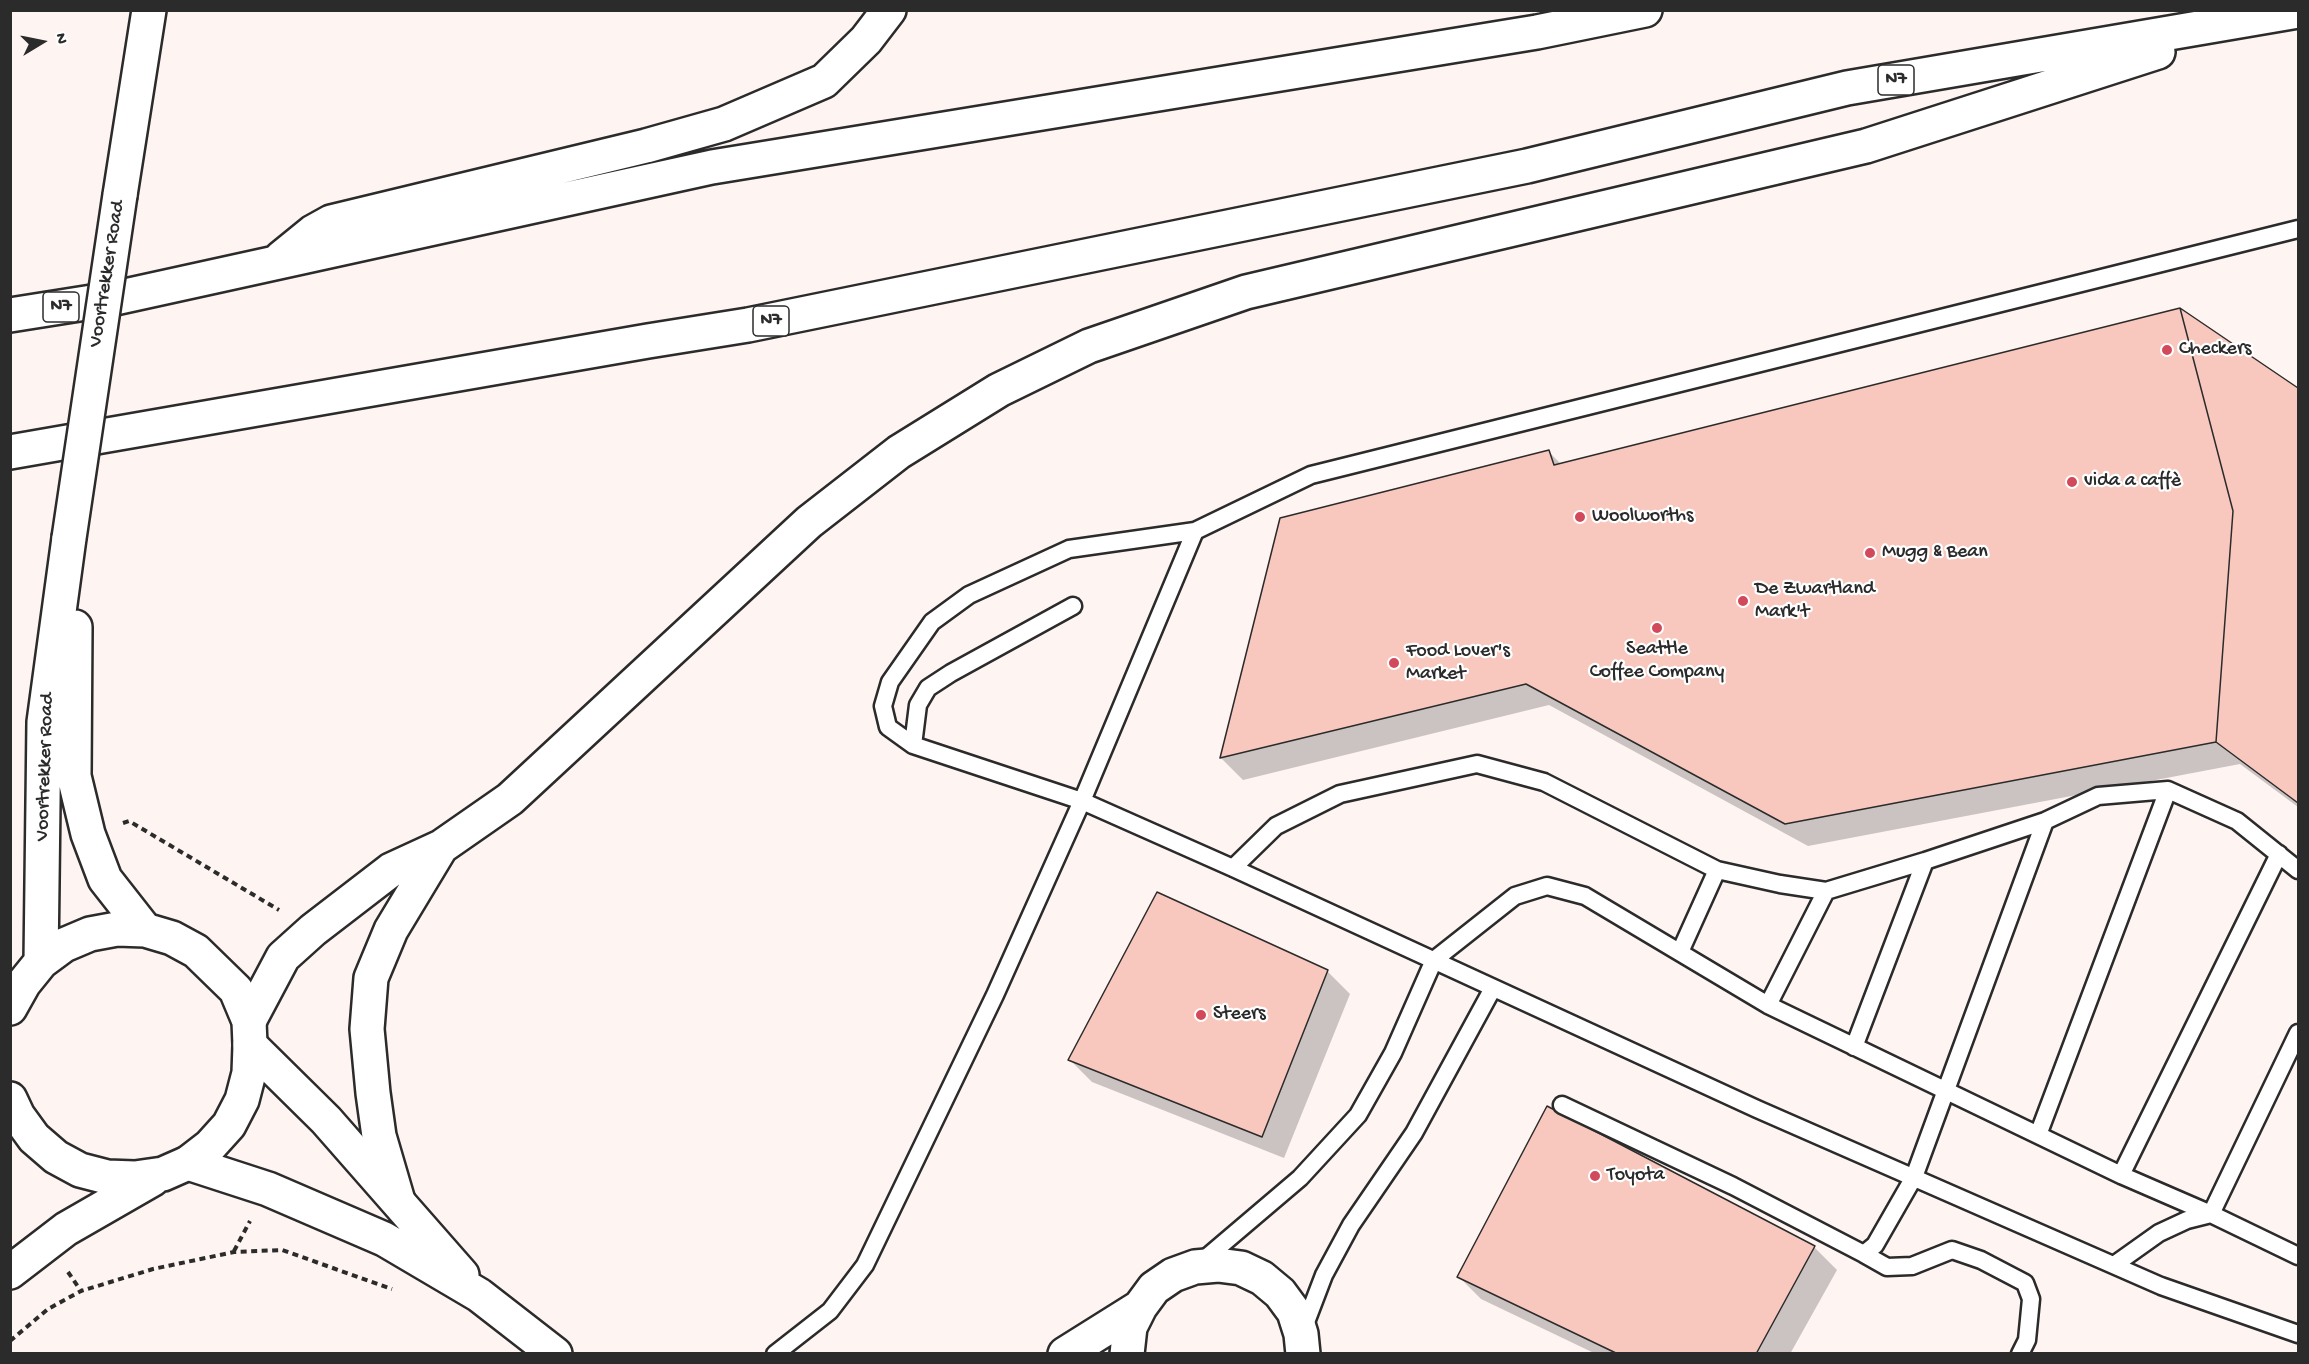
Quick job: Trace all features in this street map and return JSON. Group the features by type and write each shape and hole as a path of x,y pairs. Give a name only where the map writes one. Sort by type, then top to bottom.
{"main road":[{"name":"Voortrekker Road","path":"41,962 44,722 69,538 149,10"},
{"path":"275,263 313,232 331,222 646,146 724,124 824,81 866,40 889,10"},
{"name":"N7","path":"10,315 111,299 712,167 1537,32 1645,10"},
{"path":"249,1033 283,957 305,937 392,870 441,847 510,799 809,522 890,459 999,390 1089,346 1246,292 1866,146 2285,14"},
{"name":"N7","path":"10,452 748,325 1527,166 1847,88 2285,14"},
{"name":"Voortrekker Road","path":"69,538 75,605 74,776 88,834 105,879 145,930"},
{"path":"398,1201 379,1136 373,1093 367,1029 371,978 391,930 441,847"},
{"path":"10,1008 24,983 41,962 64,945 90,934 117,929 145,930 172,938 196,951 218,969 236,990 249,1033 249,1073 237,1108 229,1125 210,1146 66,1229 10,1272"},
{"path":"249,1033 479,1295"},
{"path":"13,1118 48,1151 80,1170 117,1178 135,1178 175,1168 268,1189 384,1239 479,1295 555,1353"},
{"path":"1127,1353 1130,1328 1140,1307 1154,1288 1173,1275 1195,1267 1218,1265 1240,1268 1262,1278 1280,1293 1294,1312 1302,1344"},
{"path":"1065,1353 1140,1307"}],"lane":[{"path":"2298,230 1311,475 1195,531 1069,549 969,595 932,622 890,682 883,706 888,726 913,746 1082,801 1757,1109 2161,1286 2298,1334"},
{"path":"775,1353 830,1311 865,1265 996,994 1082,801 1195,531"},
{"path":"913,746 918,705 928,688 1073,606"},
{"path":"1233,868 1276,826 1340,794 1477,764 1544,782 1716,870 1826,891 2045,821 2098,796 2168,790 2237,821 2298,870"},
{"path":"2038,1135 2168,790"},
{"path":"1864,1254 1875,1245 1914,1177 2045,821"},
{"path":"2121,1175 2279,854"},
{"path":"1854,1047 1925,861"},
{"path":"1680,952 1716,870"},
{"path":"1195,1267 1300,1178 1358,1115 1393,1053 1434,960 1515,896 1547,886 1585,896 1768,1005 2121,1175 2211,1214 2298,1256"},
{"path":"1768,1005 1826,891"},
{"path":"1302,1344 1324,1275 1351,1225 1414,1132 1493,988"},
{"path":"2211,1214 2298,1033"},
{"path":"1563,1105 1733,1186 1887,1267 1912,1266 1952,1250 1982,1260 2025,1283 2031,1299 2027,1340 2020,1353"},
{"path":"2114,1265 2159,1233 2187,1220 2211,1214"}],"path":[{"path":"10,1341 48,1309 81,1291 153,1269 234,1252 282,1250 396,1291"}],"building":[{"name":"De Zwartland Mark't","path":"2180,308 2233,511 2216,742 1785,824 1526,684 1220,758 1280,518 1549,450 1554,465"},
{"path":"2180,308 2298,388 2298,803 2216,742 2233,511"},
{"name":"Steers","path":"1157,892 1328,970 1262,1137 1068,1060"},
{"name":"Toyota","path":"1547,1106 1815,1246 1756,1354 1618,1354 1457,1277"}],"place":[{"name":"Checkers","path":"2167,350"},
{"name":"vida a caffè","path":"2072,482"},
{"name":"Woolworths","path":"1580,517"},
{"name":"Mugg & Bean","path":"1870,553"},
{"name":"De Zwartland Mark't","path":"1743,601"},
{"name":"Seattle Coffee Company","path":"1657,628"},
{"name":"Food Lover's Market","path":"1394,663"},
{"name":"Steers","path":"1201,1015"},
{"name":"Toyota","path":"1595,1176"}]}
